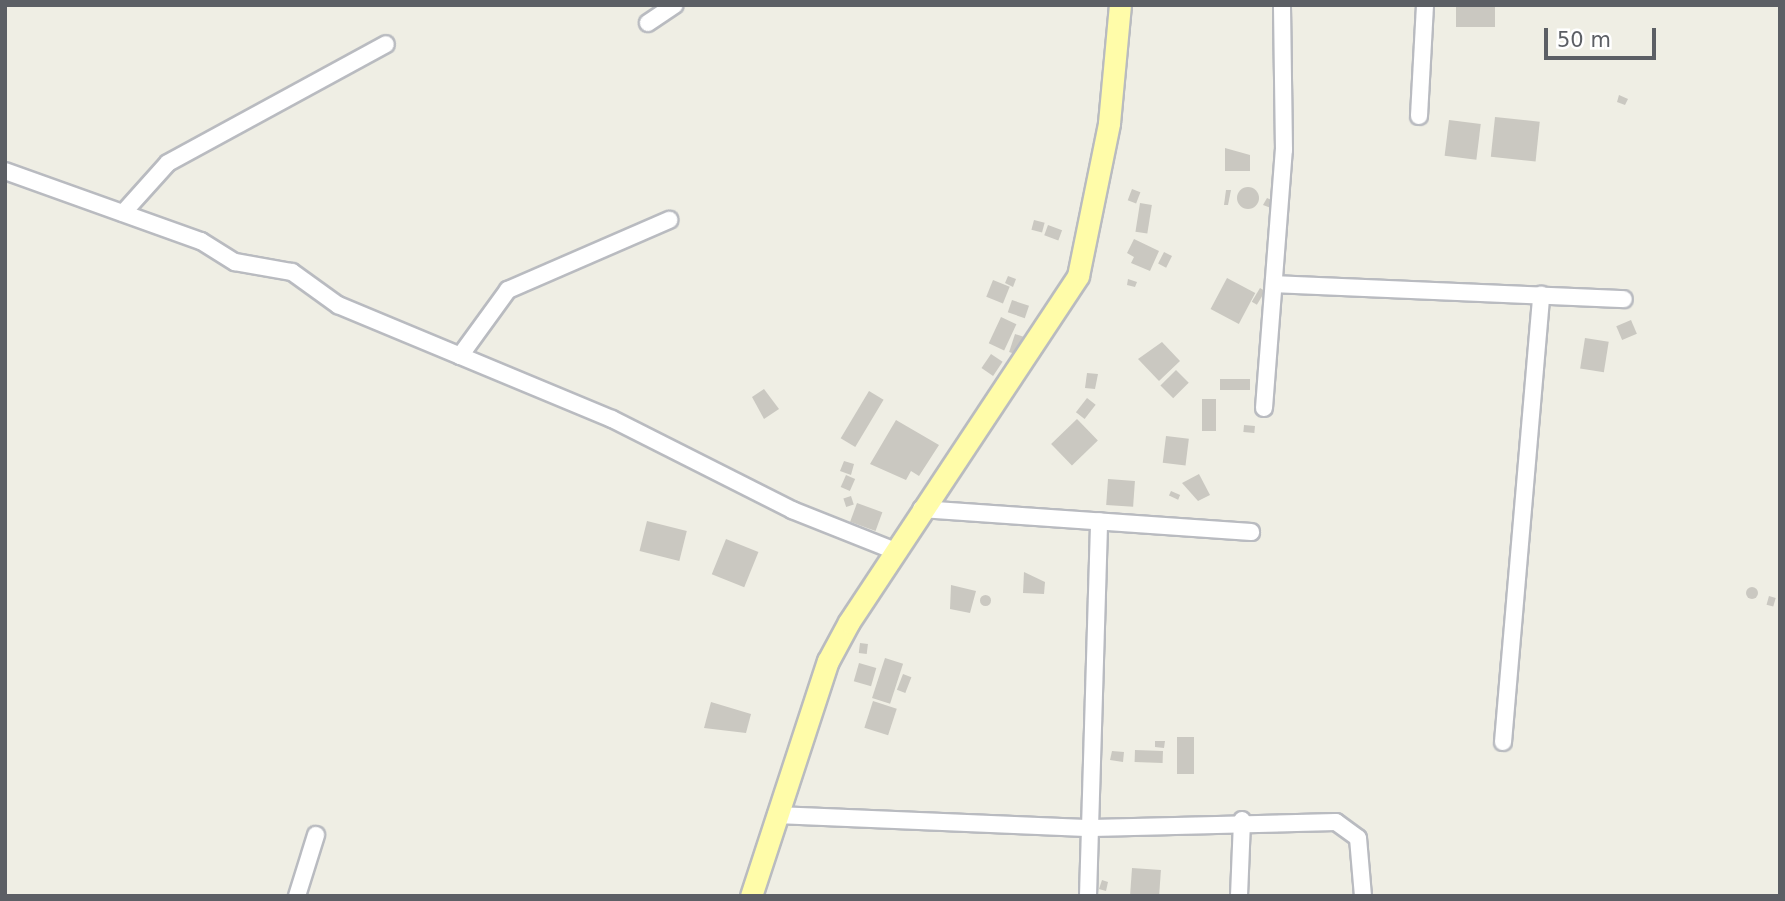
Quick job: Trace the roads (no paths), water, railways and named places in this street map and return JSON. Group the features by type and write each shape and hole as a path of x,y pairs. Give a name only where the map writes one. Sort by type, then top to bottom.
{"main road":[{"path":"751,896 775,815 828,661 921,509 1079,276 1109,122 1120,5"}],"street":[{"path":"648,23 675,5"},
{"path":"1264,408 1286,103 1282,5"},
{"path":"1419,116 1424,5"},
{"path":"123,213 168,163 386,44"},
{"path":"5,171 201,241 235,262 292,272 338,305 612,419 792,510 895,551"},
{"path":"460,356 508,290 669,219"},
{"path":"1274,284 1624,299"},
{"path":"1503,742 1541,295"},
{"path":"921,509 1251,532"},
{"path":"1088,896 1099,521"},
{"path":"775,815 1092,828 1242,820 1336,822 1349,828 1363,853 1363,896"},
{"path":"1239,896 1242,820"},
{"path":"297,896 316,835"}]}
